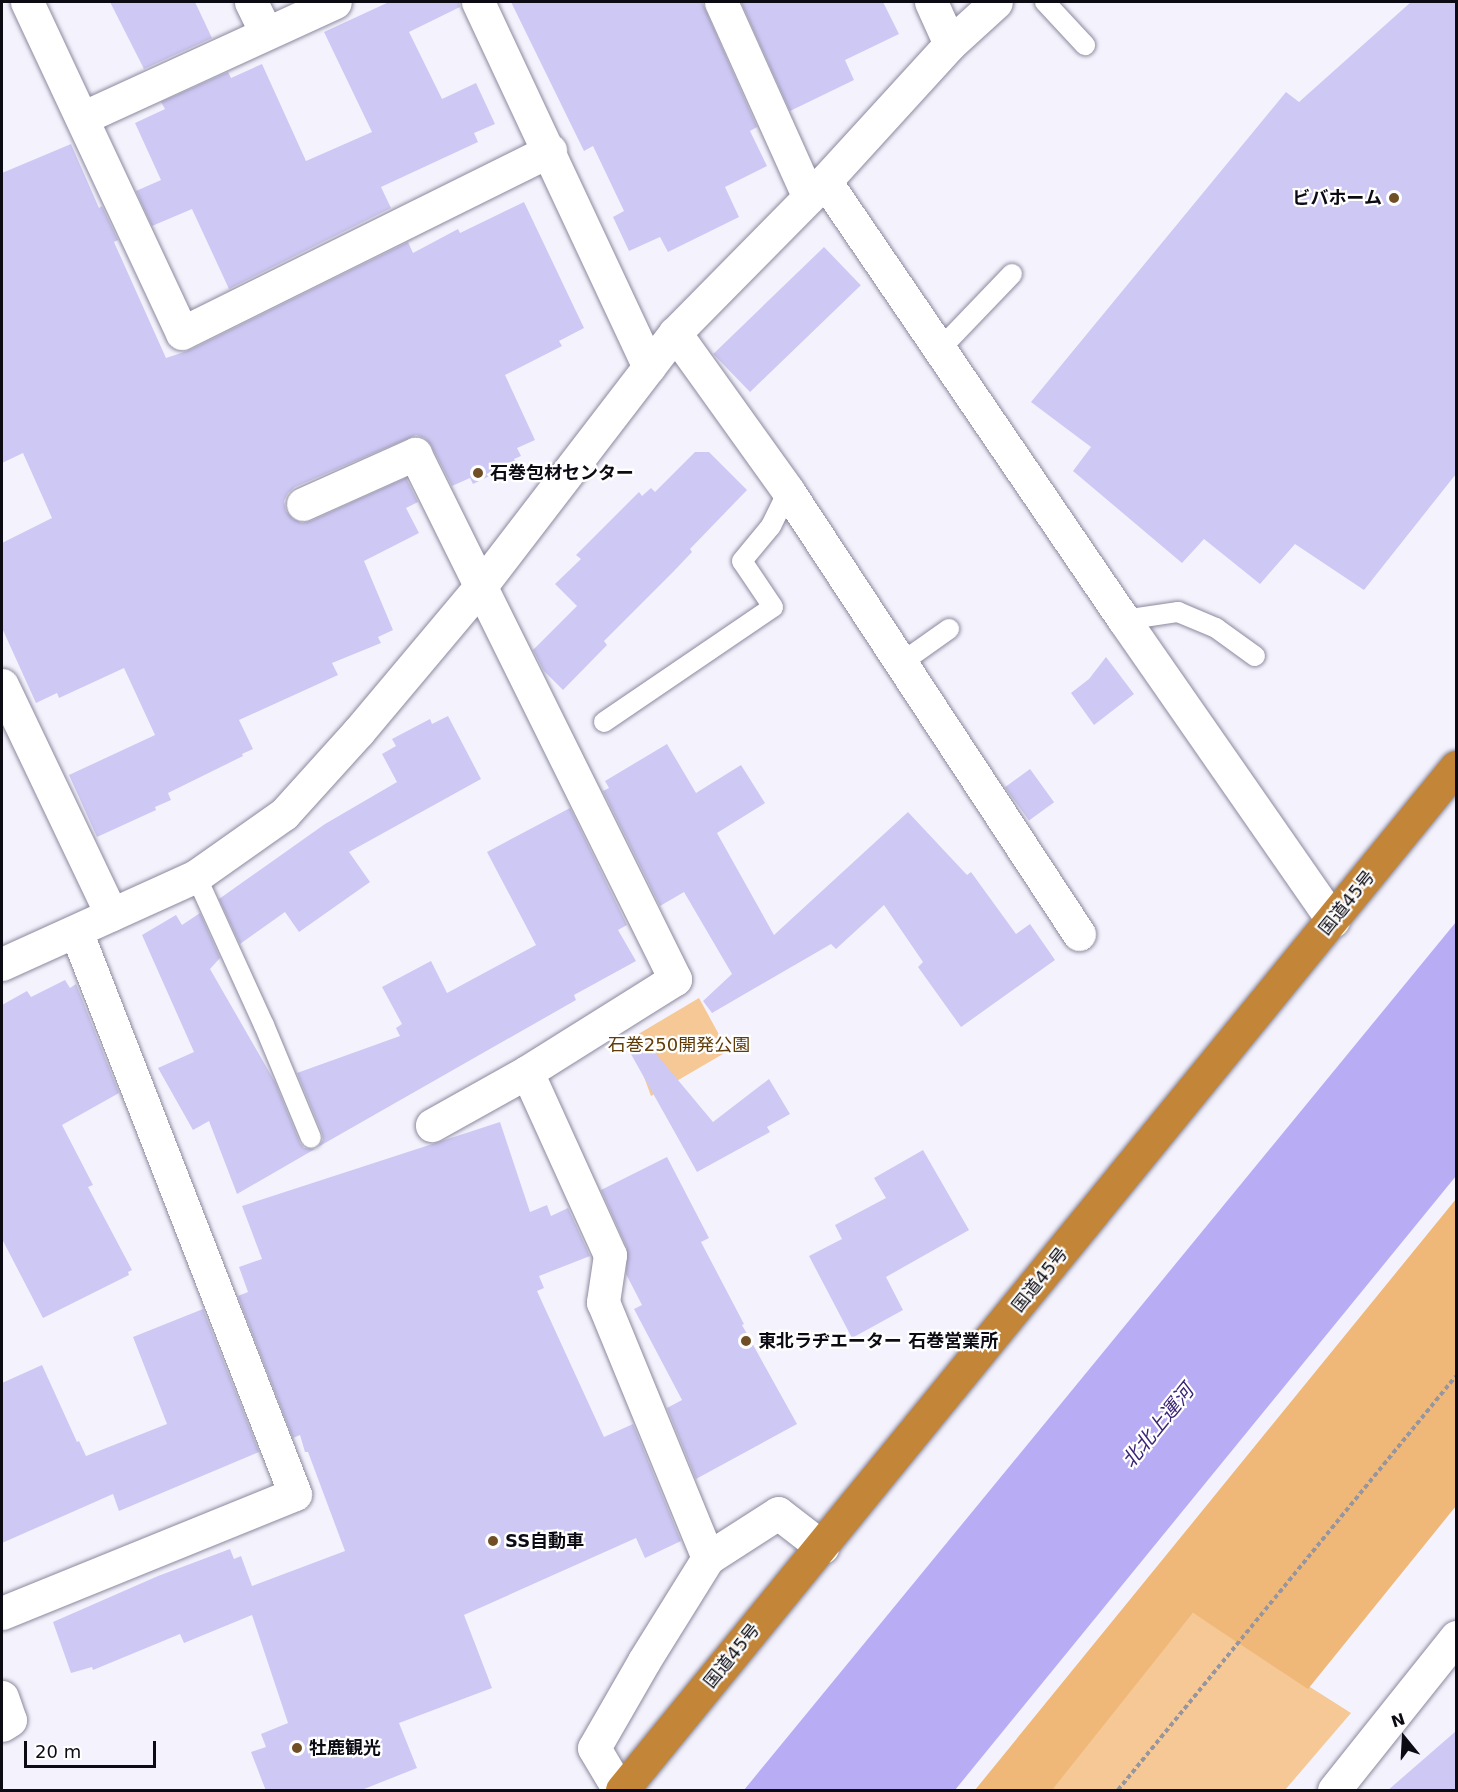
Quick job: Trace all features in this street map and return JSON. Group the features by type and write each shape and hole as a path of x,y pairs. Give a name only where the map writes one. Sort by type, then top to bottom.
{"highway":[{"name":"国道45号","path":"620,1791 822,1547 1456,767"}],"street":[{"path":"27,2 182,333 549,150"},
{"path":"251,2 266,33"},
{"path":"82,118 335,2"},
{"path":"478,2 649,367"},
{"path":"721,2 817,188 940,349 1124,620 1333,921"},
{"path":"931,2 950,44"},
{"path":"2,964 196,876 284,814 359,730 480,587 675,333 817,188 950,44 996,2"},
{"path":"675,333 788,491 1079,934"},
{"path":"303,504 415,454 675,979 527,1072 432,1125"},
{"path":"2,685 111,914"},
{"path":"2,1613 295,1494 76,931"},
{"path":"527,1072 610,1255 603,1302 708,1558"},
{"path":"620,1791 594,1748 644,1661 708,1558 778,1513 822,1547"},
{"path":"1334,1791 1456,1637"},
{"path":"2,1697 10,1720 2,1725"}],"lane":[{"path":"1045,2 1086,45"},
{"path":"940,349 1012,274"},
{"path":"604,722 773,607 742,561 771,526 788,491"},
{"path":"1124,620 1178,612 1216,628 1255,656"},
{"path":"901,663 949,629"},
{"path":"196,876 264,1024 311,1138"}],"path":[{"path":"1118,1791 1456,1376"}],"green space":[{"name":"石巻250開発公園","path":"699,998 728,1051 651,1096 630,1039"},
{"path":"1193,1613 1351,1713 1285,1790 1049,1790"}],"shaded area":[{"path":"1456,1199 1456,1506 1308,1689 1193,1613 1052,1790 975,1790"}],"water":[{"name":"北北上運河","path":"1456,922 1456,1176 955,1790 744,1790"}],"building":[{"path":"110,2 195,2 212,38 144,69"},
{"path":"389,2 459,2 460,7 409,32 442,99 476,83 495,124 474,133 478,142 381,187 391,208 229,289 192,209 152,226 136,191 161,180 135,123 165,109 161,102 228,72 231,78 262,64 306,161 372,132 324,32"},
{"path":"511,2 702,2 757,127 750,131 767,166 725,187 739,217 668,252 660,237 629,251 613,217 624,211 593,146 584,151"},
{"path":"741,2 883,2 899,34 845,60 854,80 790,111"},
{"path":"1411,2 1456,2 1456,474 1364,590 1295,544 1260,584 1204,539 1182,563 1073,471 1091,447 1031,402 1286,92 1299,102"},
{"path":"71,144 99,208 102,206 118,240 114,242 166,358 190,350 408,242 413,253 458,229 460,233 524,202 584,328 559,341 562,346 505,375 535,440 517,448 521,456 514,459 516,463 473,484 470,478 452,486 431,445 425,438 416,435 295,487 288,493 284,501 286,511 293,519 302,523 406,478 418,502 406,508 419,533 364,561 393,630 378,637 381,643 332,663 338,675 239,720 253,749 242,754 243,756 168,793 171,800 155,807 156,810 97,837 69,775 155,735 124,668 59,698 57,693 36,703 2,628 2,543 52,518 23,453 2,463 2,173"},
{"path":"824,247 861,285 750,392 713,354"},
{"path":"695,452 709,452 747,490 690,549 692,552 604,641 607,645 563,690 544,671 533,650 577,606 555,584 581,559 576,555 639,492 642,496 651,488 655,492"},
{"path":"1106,657 1134,694 1094,725 1071,693 1089,679"},
{"path":"448,716 481,779 349,852 370,882 299,932 285,912 240,944 219,899 325,824 397,782 382,754 396,746 392,739 430,719 432,724"},
{"path":"667,744 696,793 741,765 765,803 717,833 774,935 908,812 967,875 971,872 1016,934 1030,924 1055,960 961,1027 918,967 923,962 884,905 836,949 831,944 712,1013 703,1001 732,974 684,892 660,906 603,791 609,788 605,781"},
{"path":"1030,769 1054,802 1029,820 1005,787"},
{"path":"570,808 627,925 618,930 636,961 574,995 576,1000 318,1147 323,1140 322,1133 297,1073 400,1036 396,1028 402,1024 382,987 431,961 447,993 536,945 487,852"},
{"path":"200,913 220,958 210,969 275,1082 300,1143 304,1148 315,1149 237,1194 209,1121 193,1130 158,1068 194,1052 142,935 176,915 182,925"},
{"path":"65,980 70,988 76,984 119,1093 62,1125 93,1185 88,1187 132,1270 128,1272 129,1275 43,1318 2,1239 2,1005 27,991 31,997"},
{"path":"642,1037 713,1122 769,1079 790,1114 767,1127 770,1132 697,1172 627,1047"},
{"path":"500,1122 530,1212 547,1205 551,1216 568,1208 590,1256 539,1276 544,1288 537,1291 604,1437 633,1424 681,1541 645,1558 636,1538 464,1615 492,1688 399,1723 417,1768 359,1791 266,1791 251,1752 266,1747 261,1734 288,1723 252,1615 184,1643 180,1634 93,1670 92,1667 71,1673 53,1622 158,1576 230,1549 234,1559 241,1556 252,1586 345,1551 308,1452 305,1452 300,1435 293,1438 238,1296 248,1292 239,1267 262,1259 242,1206"},
{"path":"923,1150 969,1230 886,1277 903,1310 852,1338 809,1256 842,1239 835,1225 886,1198 874,1178"},
{"path":"667,1157 709,1238 701,1242 744,1324 742,1325 797,1424 696,1479 667,1408 682,1400 634,1309 642,1305 626,1274 627,1248 601,1190"},
{"path":"203,1309 259,1452 119,1511 113,1494 2,1543 2,1383 42,1365 77,1442 79,1441 86,1456 167,1424 133,1337"},
{"path":"1456,1731 1456,1791 1387,1791"}],"place":[{"name":"ビバホーム","path":"1394,198"},
{"name":"石巻包材センター","path":"478,473"},
{"name":"東北ラヂエーター 石巻営業所","path":"746,1341"},
{"name":"SS自動車","path":"493,1541"},
{"name":"牡鹿観光","path":"297,1748"}]}
